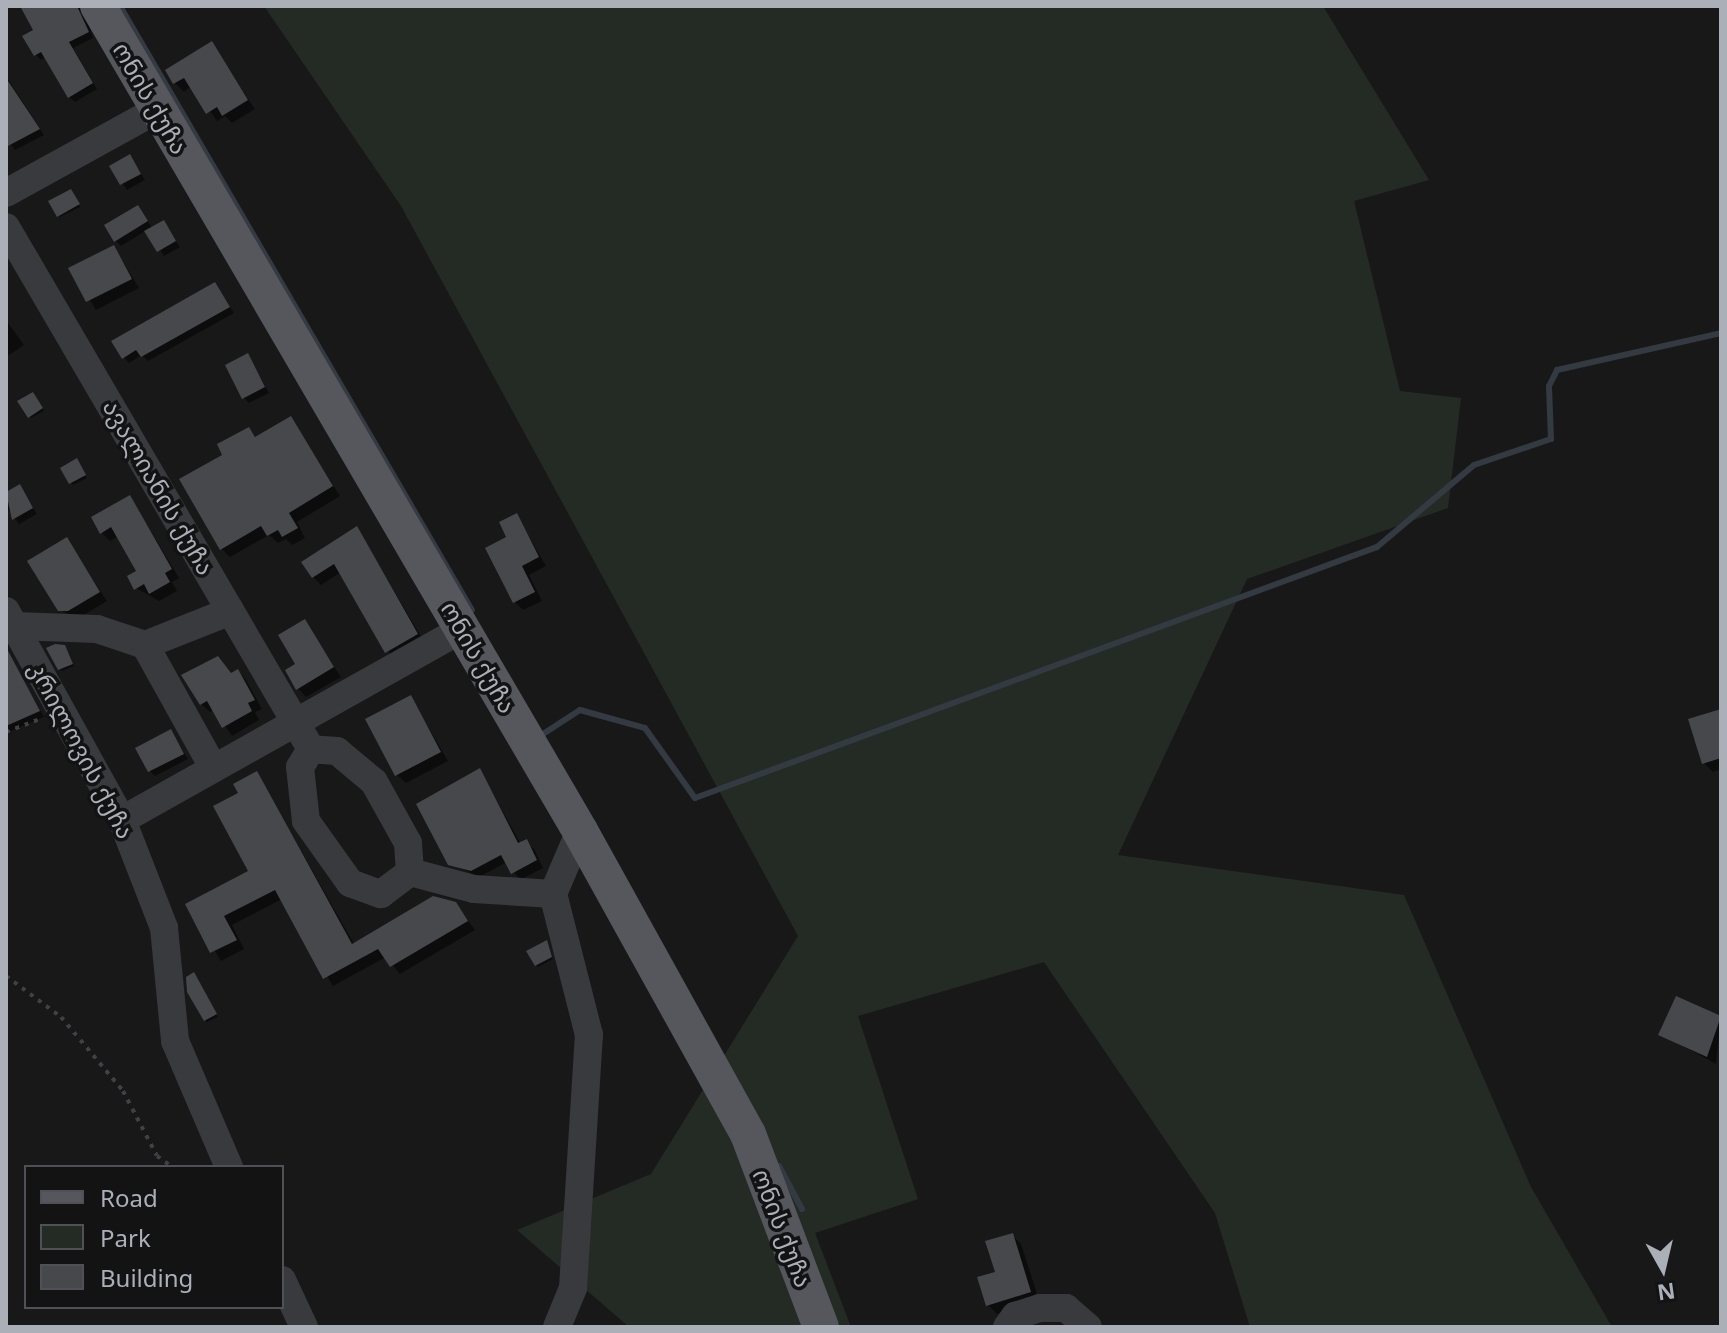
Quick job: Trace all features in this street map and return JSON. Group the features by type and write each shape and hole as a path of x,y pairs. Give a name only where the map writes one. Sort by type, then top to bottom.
{"main road":[{"name":"ონის ქუჩა","path":"98,6 580,831 748,1134 821,1327"}],"street":[{"path":"6,193 158,109"},
{"name":"ავალიანის ქუჩა","path":"6,227 311,749"},
{"path":"10,618 97,629 145,645 231,611"},
{"name":"კრილოვის ქუჩა","path":"10,618 122,820 164,928 175,1041 228,1165"},
{"path":"122,820 295,720 463,629"},
{"path":"145,645 213,767"},
{"path":"311,749 337,751 374,782 408,843 410,872 381,894 350,883 306,821 300,767 311,749"},
{"path":"557,1327 573,1288 589,1035 553,894 580,831"},
{"path":"410,872 474,889 553,894"},
{"path":"284,1284 304,1327"},
{"path":"1007,1327 1015,1316 1040,1308 1066,1308 1088,1327"}],"path":[{"path":"6,732 28,727 61,707"},
{"path":"6,976 61,1017 123,1091 157,1156 169,1165"}],"green space":[{"path":"264,6 1323,6 1429,180 1354,201 1400,391 1461,398 1448,508 1247,579 1118,855 1404,895 1531,1187 1612,1327 1250,1327 1215,1213 1044,962 858,1016 918,1199 815,1233 851,1327 629,1327 517,1230 651,1174 798,936 401,206"}],"building":[{"path":"20,6 77,6 89,32 69,42 93,83 68,98 41,52 34,56 22,36 33,30"},
{"path":"212,41 248,100 222,116 217,107 206,114 184,78 173,84 165,70"},
{"path":"6,78 40,129 6,147"},
{"path":"130,154 141,174 120,185 109,166"},
{"path":"71,189 80,204 57,217 48,201"},
{"path":"138,205 148,221 114,242 104,225"},
{"path":"164,220 176,241 157,252 144,231"},
{"path":"114,245 132,279 86,302 68,268"},
{"path":"215,282 230,307 141,357 136,350 122,359 111,341"},
{"path":"248,353 265,387 242,399 225,365"},
{"path":"33,392 43,408 28,418 17,401"},
{"path":"291,416 333,486 289,513 298,528 282,537 278,530 267,536 261,526 220,550 179,479 222,455 217,444 249,427 255,437"},
{"path":"77,458 86,475 69,484 60,468"},
{"path":"20,484 33,508 12,520 6,492"},
{"path":"130,495 172,569 165,573 170,582 149,594 144,584 134,590 127,576 136,571 111,527 100,534 91,517"},
{"path":"517,513 539,557 522,566 535,592 513,603 485,548 506,537 499,522"},
{"path":"357,526 418,634 385,653 334,564 312,578 301,562"},
{"path":"67,537 100,592 68,611 58,611 27,561"},
{"path":"305,619 334,667 296,690 285,670 295,664 278,635"},
{"path":"55,644 65,645 73,664 58,670 46,648"},
{"path":"6,647 40,711 6,726"},
{"path":"218,656 231,673 238,669 255,700 248,703 252,711 222,728 207,701 200,705 181,675"},
{"path":"411,695 441,752 395,776 365,719"},
{"path":"1721,709 1721,758 1702,764 1688,719"},
{"path":"171,729 184,754 148,772 135,748"},
{"path":"480,768 518,843 527,839 537,860 511,874 501,855 471,871 448,865 416,804"},
{"path":"257,771 352,944 433,896 456,902 468,921 390,967 378,949 323,979 275,890 224,916 237,940 210,953 185,904 248,871 213,806 238,793 233,784"},
{"path":"547,940 552,957 535,966 526,951"},
{"path":"194,972 217,1014 204,1021 187,992 186,977"},
{"path":"1676,996 1721,1016 1707,1057 1658,1035"},
{"path":"1013,1233 1031,1292 986,1306 977,1277 995,1272 985,1241"}],"waterway":[{"path":"120,6 472,610"},
{"path":"543,734 580,710 645,728 695,798 1377,547 1474,465 1551,439 1549,386 1557,370 1721,333"},
{"path":"779,1166 802,1209"}]}
